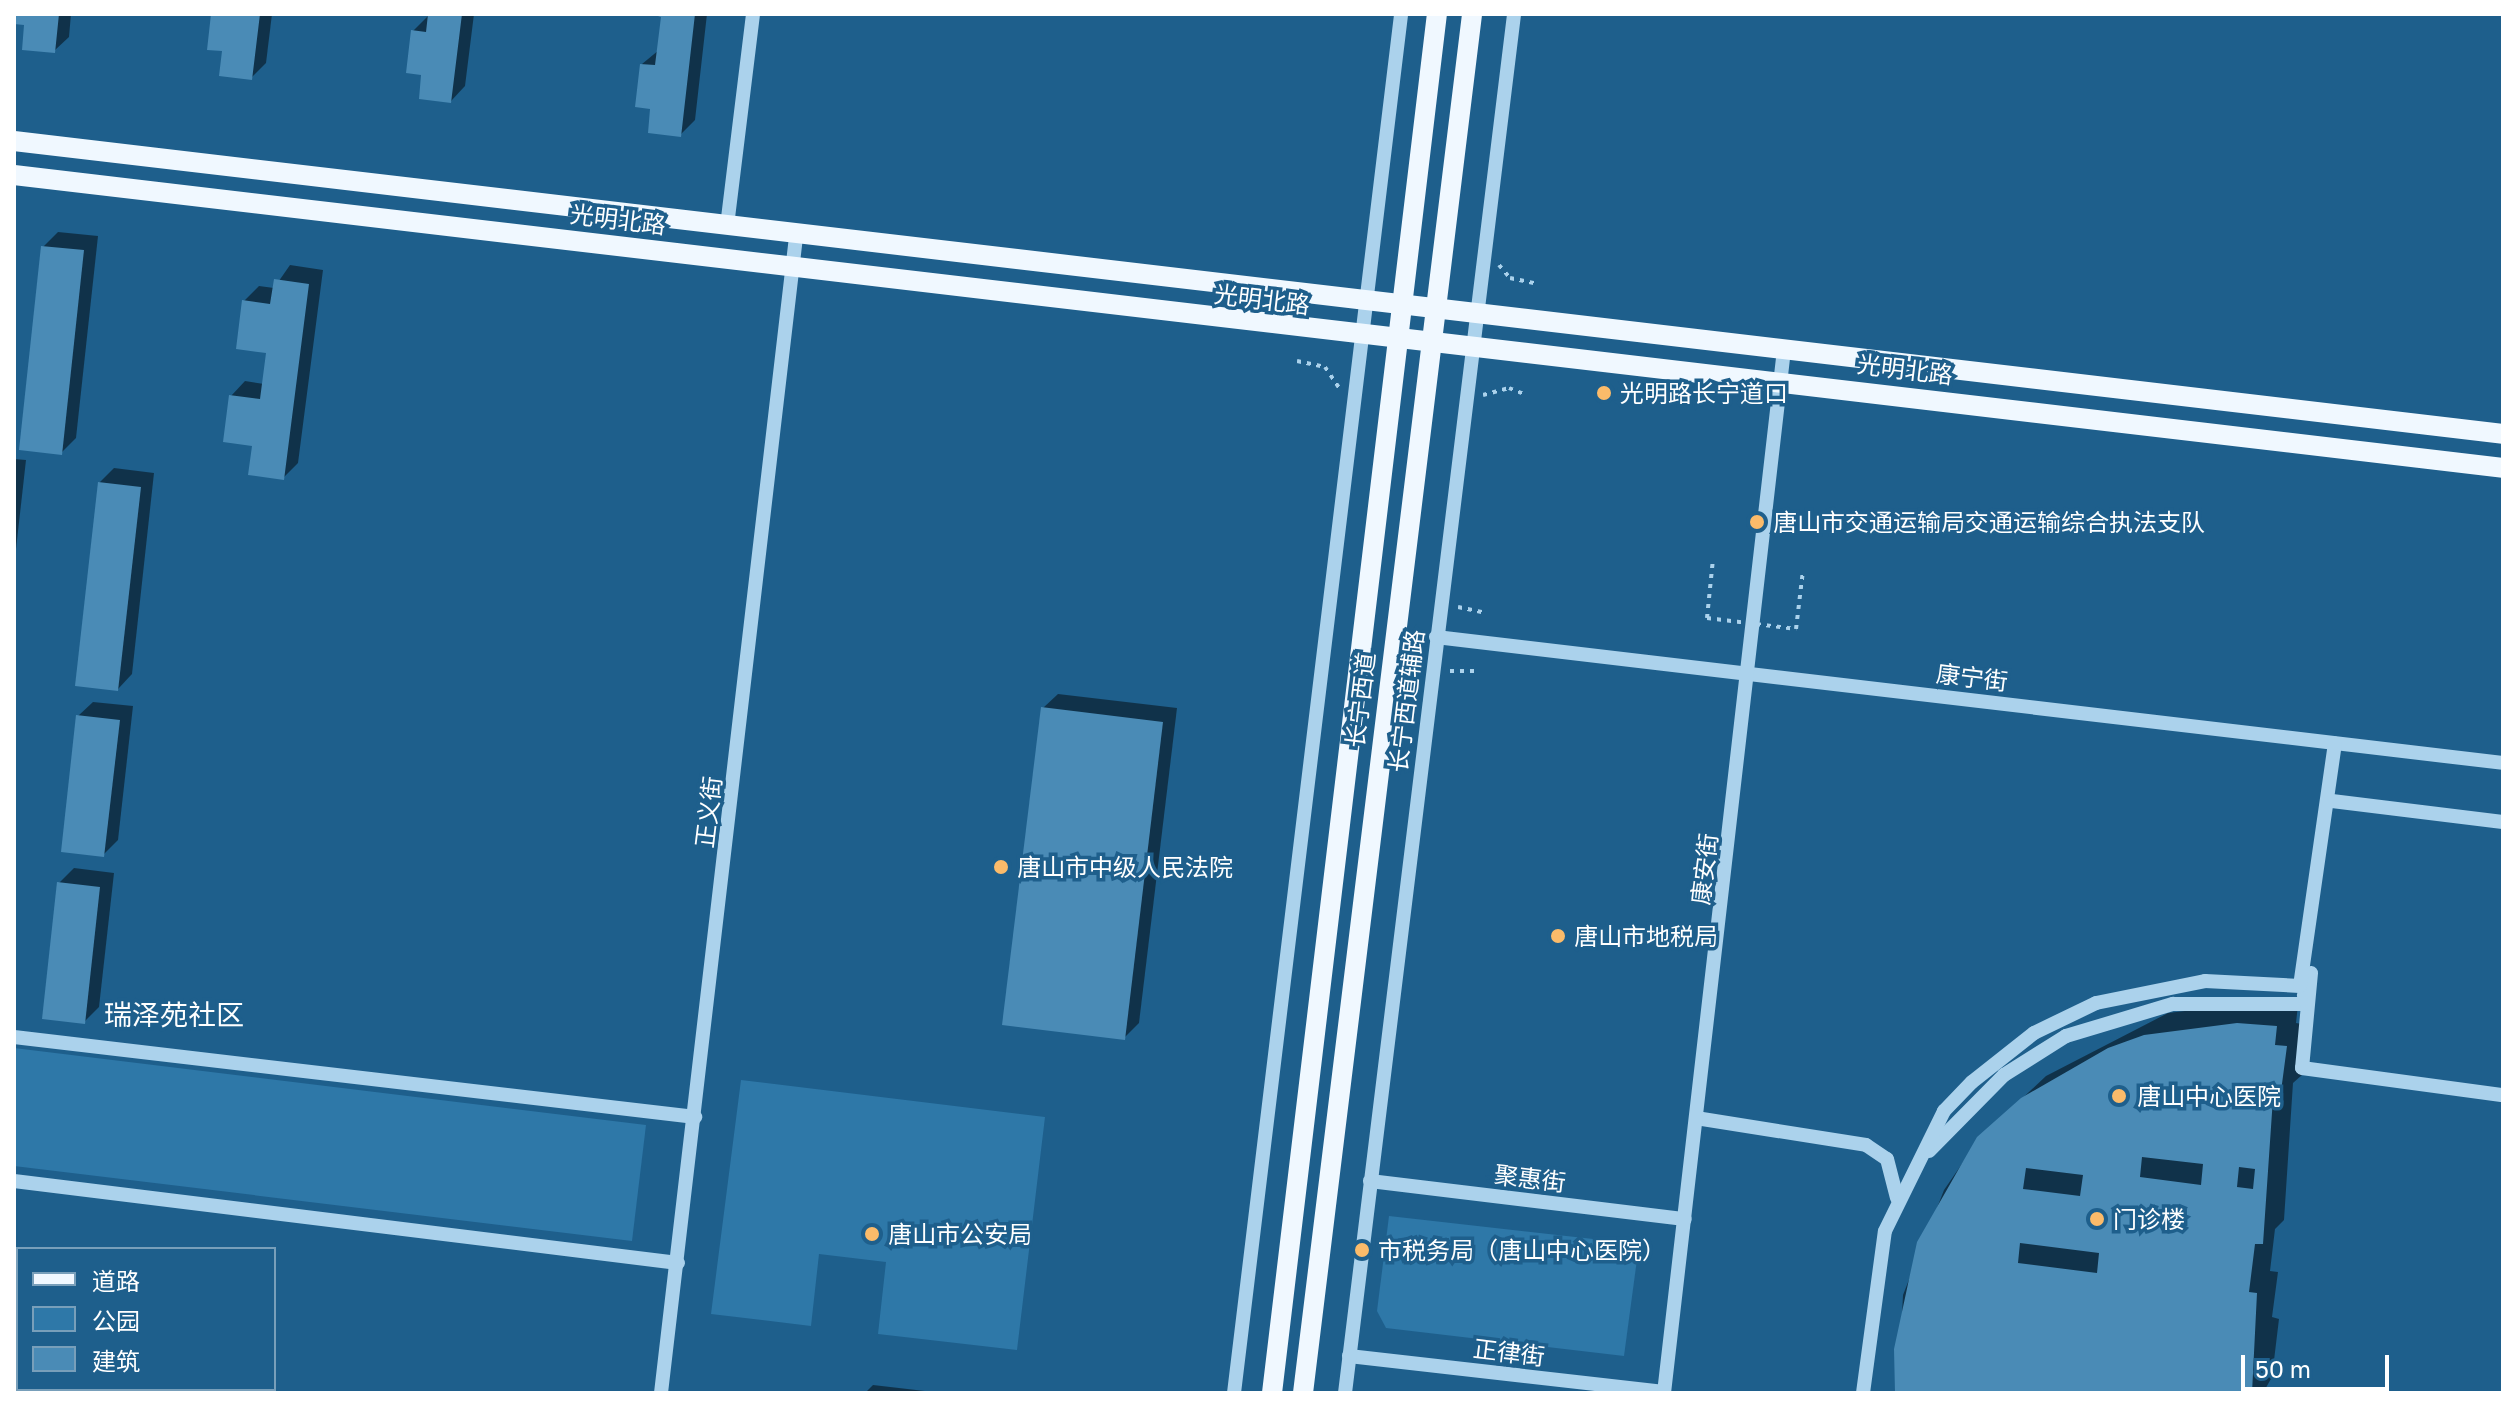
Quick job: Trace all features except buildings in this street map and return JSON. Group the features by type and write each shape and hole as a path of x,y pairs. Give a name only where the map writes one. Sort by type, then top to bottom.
{"main road":[{"name":"长宁西道","path":"1272,1393 1437,14"},
{"name":"长宁西道","path":"1303,1393 1472,14"},
{"name":"光明北路","path":"14,141 796,236 1365,297 2503,434"},
{"name":"光明北路","path":"14,175 792,265 1398,342 1780,383 2503,468"}],"street":[{"path":"727,226 753,14"},
{"path":"1234,1393 1359,337 1401,14"},
{"name":"长宁西道辅路","path":"1345,1393 1514,14"},
{"name":"正义街","path":"661,1393 796,236"},
{"name":"康安街","path":"1664,1392 1750,672 1784,349"},
{"name":"康宁街","path":"1436,637 2503,763"},
{"path":"2335,744 2332,801 2302,1068 2503,1095"},
{"path":"2307,1004 2300,986 2335,744"},
{"path":"2332,801 2503,822"},
{"path":"1863,1393 1885,1231 1897,1198 1944,1111 1972,1082 2063,1017 2170,985 2300,986"},
{"path":"1912,1169 2004,1075 2077,1032 2173,1004 2307,1004"},
{"path":"14,1037 695,1117"},
{"path":"1696,1118 1860,1135 1912,1169"},
{"path":"1696,1118 1866,1145 1887,1159 1897,1198"},
{"path":"14,1181 678,1263"},
{"name":"聚惠街","path":"1370,1181 1685,1219"},
{"name":"正律街","path":"1349,1356 1664,1392"}],"path":[{"path":"1486,246 1510,278 1538,284"},
{"path":"1297,361 1325,367 1353,407"},
{"path":"1463,420 1491,391 1526,395"},
{"path":"1713,559 1707,618 1796,629 1803,570"},
{"path":"1442,592 1456,607 1486,613"},
{"path":"1430,681 1451,671 1480,671"}],"green space":[{"path":"14,1048 646,1125 632,1241 14,1166"},
{"name":"唐山市公安局","path":"741,1080 1045,1117 1017,1350 878,1334 886,1262 819,1254 811,1326 711,1314"},
{"path":"1389,1216 1620,1242 1638,1252 1624,1356 1386,1328 1377,1311"}],"place":[{"name":"光明路长宁道口","path":"1604,393"},
{"name":"唐山市交通运输局交通运输综合执法支队","path":"1757,522"},
{"name":"唐山市中级人民法院","path":"1001,867"},
{"name":"唐山市地税局","path":"1558,936"},
{"name":"唐山中心医院","path":"2119,1096"},
{"name":"门诊楼","path":"2097,1219"},
{"name":"唐山市公安局","path":"872,1234"},
{"name":"市税务局（唐山中心医院）","path":"1362,1250"}],"district":[{"name":"瑞泽苑社区","path":"174,1015"}]}
